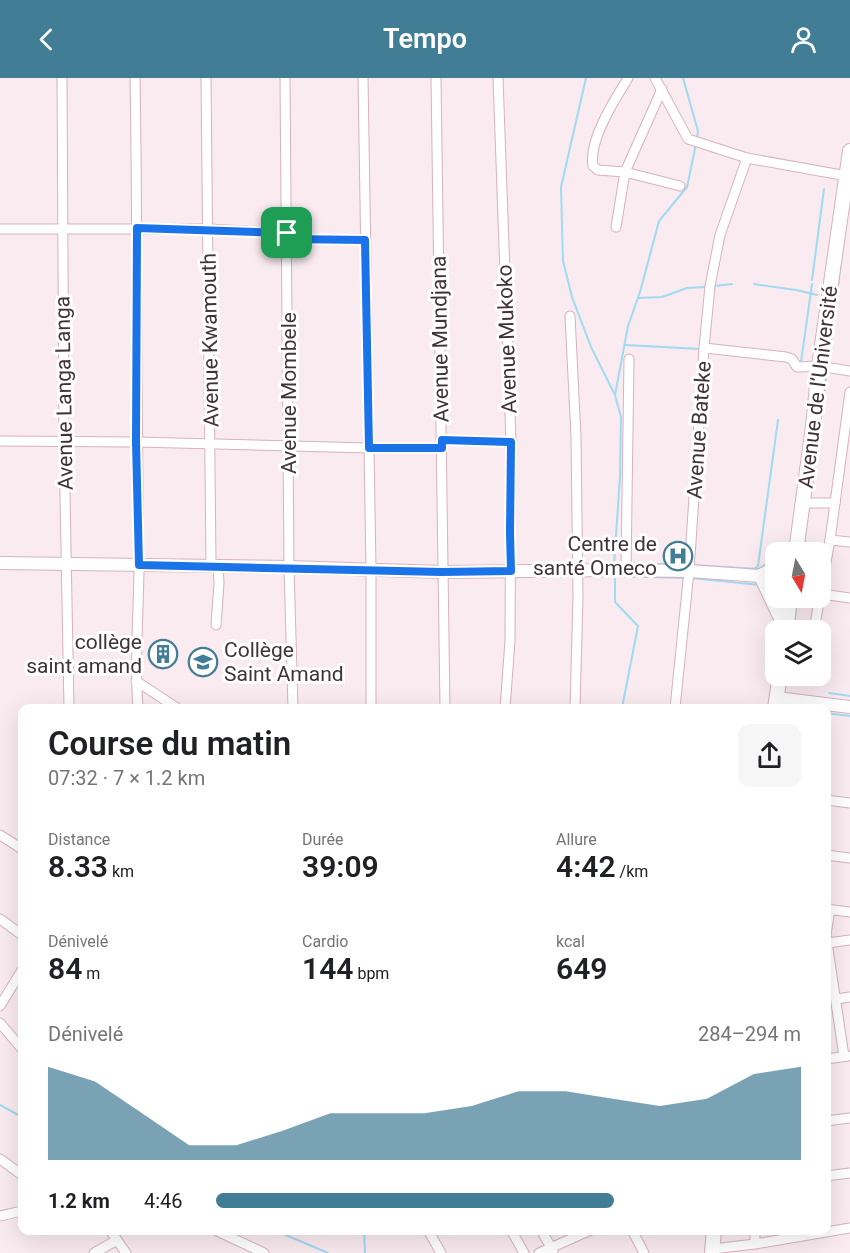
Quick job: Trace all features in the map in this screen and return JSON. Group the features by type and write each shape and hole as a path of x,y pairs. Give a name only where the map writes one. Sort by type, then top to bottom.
{"main road":[{"name":"Avenue de l’Université","path":"797,542 819,366 850,151"},
{"path":"776,703 778,686"},
{"path":"713,1251 714,1235"}],"street":[{"name":"Avenue Langa Langa","path":"62,78 64,442 69,704"},
{"path":"135,78 136,442 139,565 136,681 138,704"},
{"name":"Avenue Kwamouth","path":"206,78 211,444 215,566 219,583 216,625"},
{"name":"Avenue Mombele","path":"285,78 289,567 293,704"},
{"path":"363,78 371,704"},
{"name":"Avenue Mundjana","path":"436,78 445,704"},
{"name":"Avenue Mukoko","path":"498,78 511,442 510,641 505,704"},
{"path":"628,78 605,116 593,154 593,166 598,170 625,172 680,186"},
{"path":"655,78 688,139 747,158 847,176"},
{"path":"616,227 625,172 662,89"},
{"name":"Avenue Bateke","path":"675,704 689,571 704,348 715,254 747,158"},
{"path":"0,229 208,229 365,240"},
{"path":"570,316 576,437 578,596 575,704"},
{"path":"704,348 786,357 792,359 797,367 819,366 850,370"},
{"path":"620,570 629,359"},
{"path":"850,392 848,428 830,540 850,542"},
{"path":"0,441 369,448 511,442"},
{"path":"838,483 850,484"},
{"path":"803,503 835,503"},
{"path":"0,563 289,567 442,572 689,571 765,576"},
{"path":"831,595 850,598"},
{"path":"136,681 168,704"},
{"path":"776,703 796,704"},
{"path":"831,705 850,706"},
{"path":"831,801 850,803"},
{"path":"0,835 18,846"},
{"path":"831,856 850,858"},
{"path":"831,909 850,912"},
{"path":"0,919 18,932"},
{"path":"831,938 850,940"},
{"path":"1,999 18,976"},
{"path":"831,976 847,1056 831,1058"},
{"path":"833,995 850,997"},
{"path":"0,1023 18,1044"},
{"path":"831,1120 850,1118"},
{"path":"0,1160 18,1172"},
{"path":"831,1175 850,1173"},
{"path":"0,1216 18,1212"},
{"path":"831,1231 850,1228"},
{"path":"114,1235 126,1253"},
{"path":"226,1235 264,1253"},
{"path":"431,1235 441,1253"},
{"path":"514,1235 524,1253"},
{"path":"544,1235 552,1250"},
{"path":"539,1253 552,1250 581,1235"},
{"path":"635,1235 644,1253"},
{"path":"755,1235 755,1244"},
{"path":"713,1251 808,1235"},
{"path":"94,1253 117,1240"}],"waterway":[{"path":"586,78 561,187 563,261 572,297 591,347 615,395 621,417 614,565"},
{"path":"683,78 698,131 697,139"},
{"path":"615,395 628,326 640,292 659,221 687,187 696,144"},
{"path":"812,280 824,189"},
{"path":"828,363 843,247"},
{"path":"714,286 732,284"},
{"path":"754,284 817,295"},
{"path":"801,362 812,284"},
{"path":"638,298 662,297 687,288 706,287"},
{"path":"625,345 701,349"},
{"path":"821,418 827,370"},
{"path":"755,569 758,566 778,420"},
{"path":"810,501 813,480"},
{"path":"804,542 809,505"},
{"path":"628,563 686,565"},
{"path":"692,565 759,569 765,565"},
{"path":"615,574 615,602 638,626 623,704"},
{"path":"615,576 686,578"},
{"path":"691,578 760,585"},
{"path":"795,620 796,608"},
{"path":"829,693 850,696"},
{"path":"831,714 850,716"},
{"path":"0,1105 18,1115"},
{"path":"286,1235 328,1253"},
{"path":"364,1235 365,1253"}],"place":[{"name":"Centre de santé Omeco","path":"678,556"},
{"name":"collège saint amand","path":"163,654"},
{"name":"Collège Saint Amand","path":"203,662"}],"route":[{"path":"137,228 287,233 287,239 365,240 369,448 442,448 442,440 511,442 511,571 442,572 139,565 136,442 137,228"}]}
